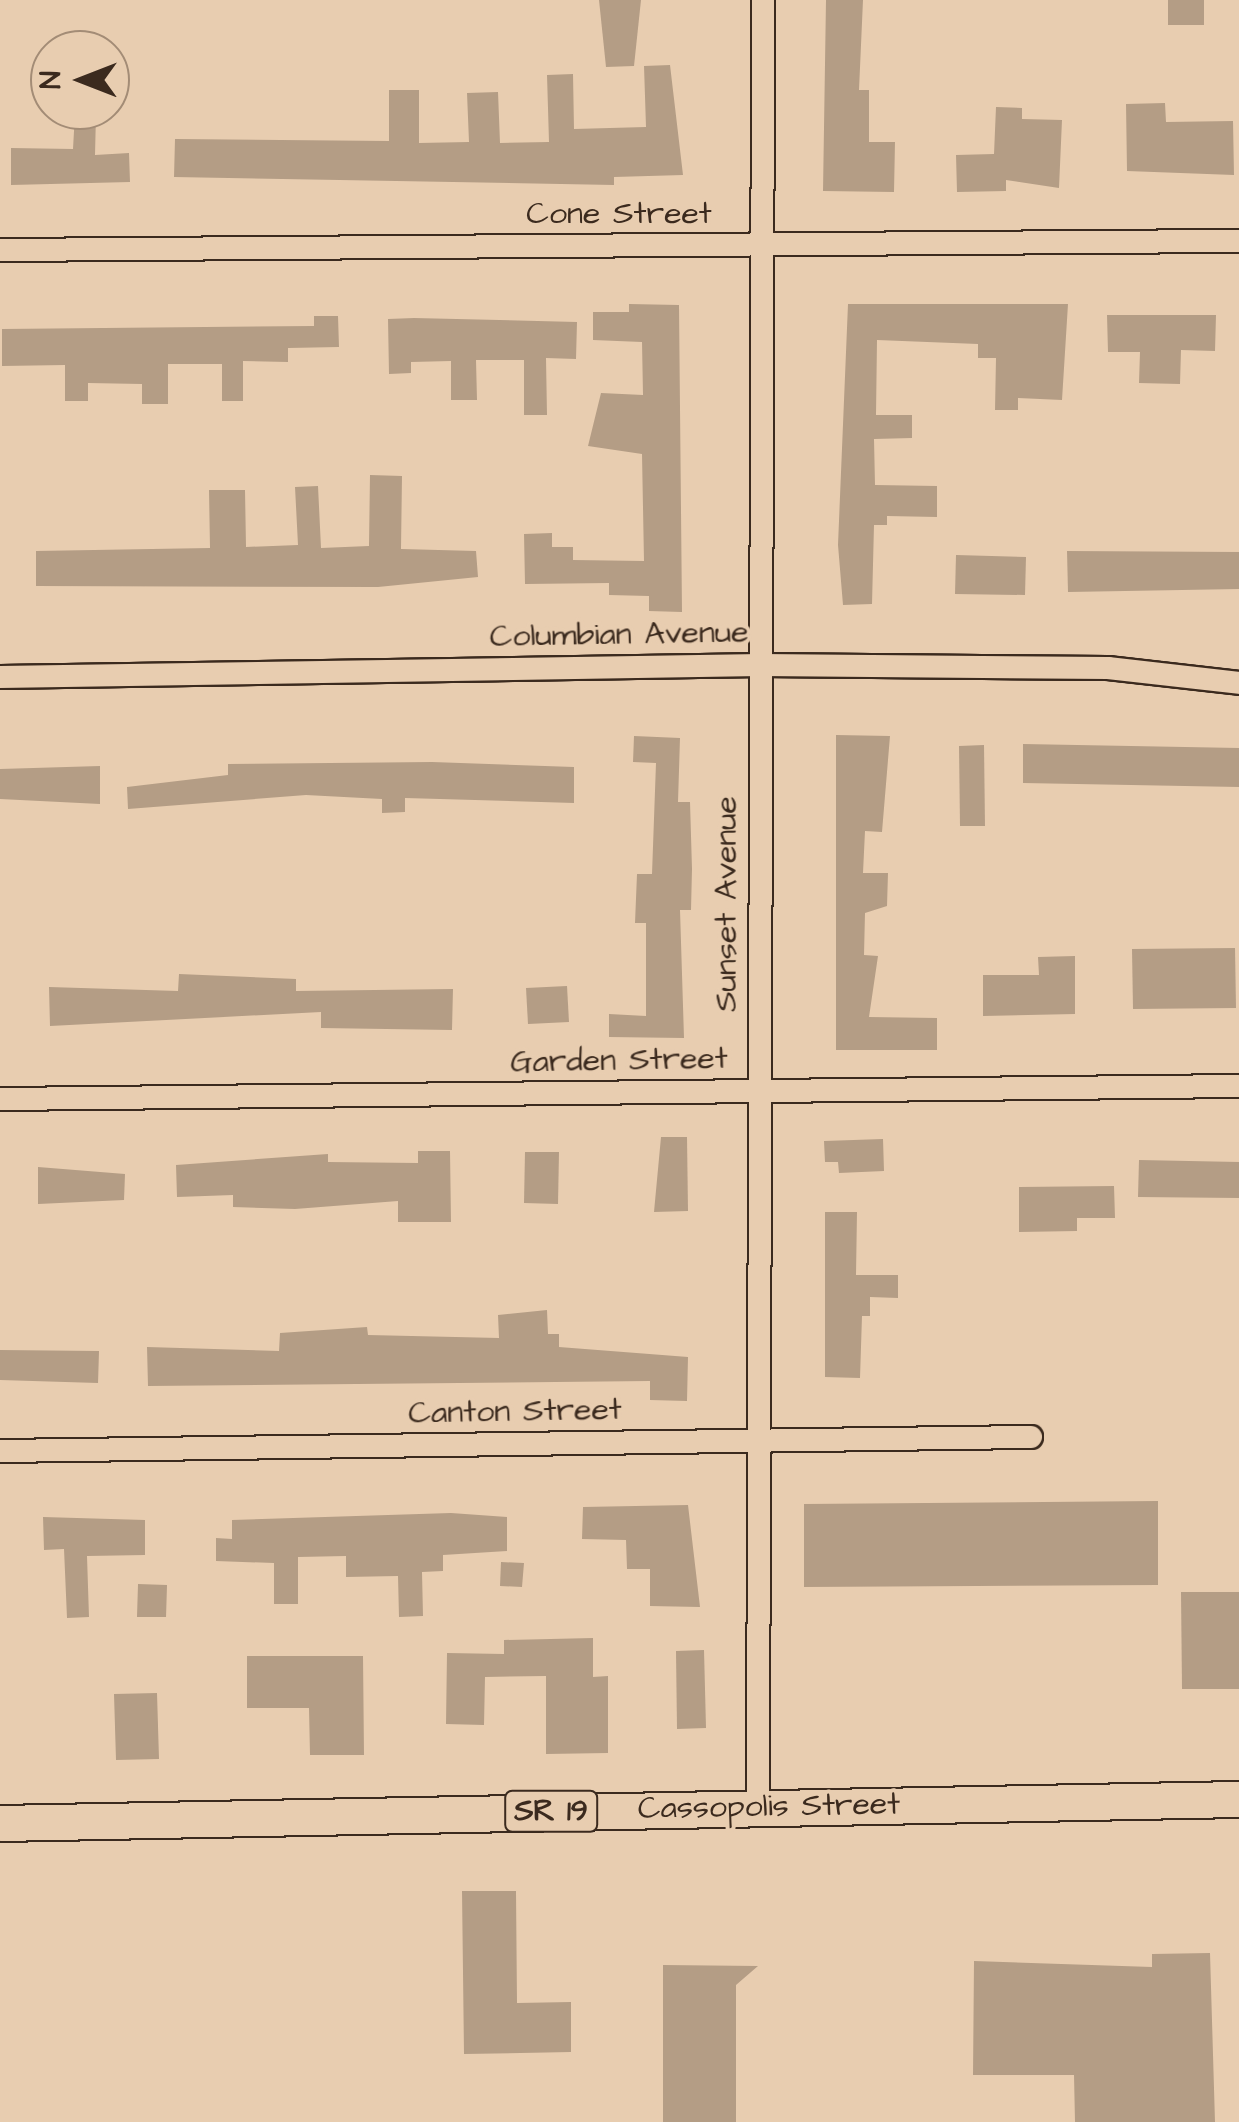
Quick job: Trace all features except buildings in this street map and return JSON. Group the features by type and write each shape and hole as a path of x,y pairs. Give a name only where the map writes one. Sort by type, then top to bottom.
{"main road":[{"name":"Cassopolis Street","path":"0,1823 1239,1799"}],"street":[{"name":"Sunset Avenue","path":"758,1808 763,0"},
{"name":"Cone Street","path":"0,250 1239,241"},
{"name":"Columbian Avenue","path":"0,677 761,665 1108,668 1239,683"},
{"name":"Garden Street","path":"0,1100 1239,1086"},
{"name":"Canton Street","path":"0,1451 1031,1437"}]}
